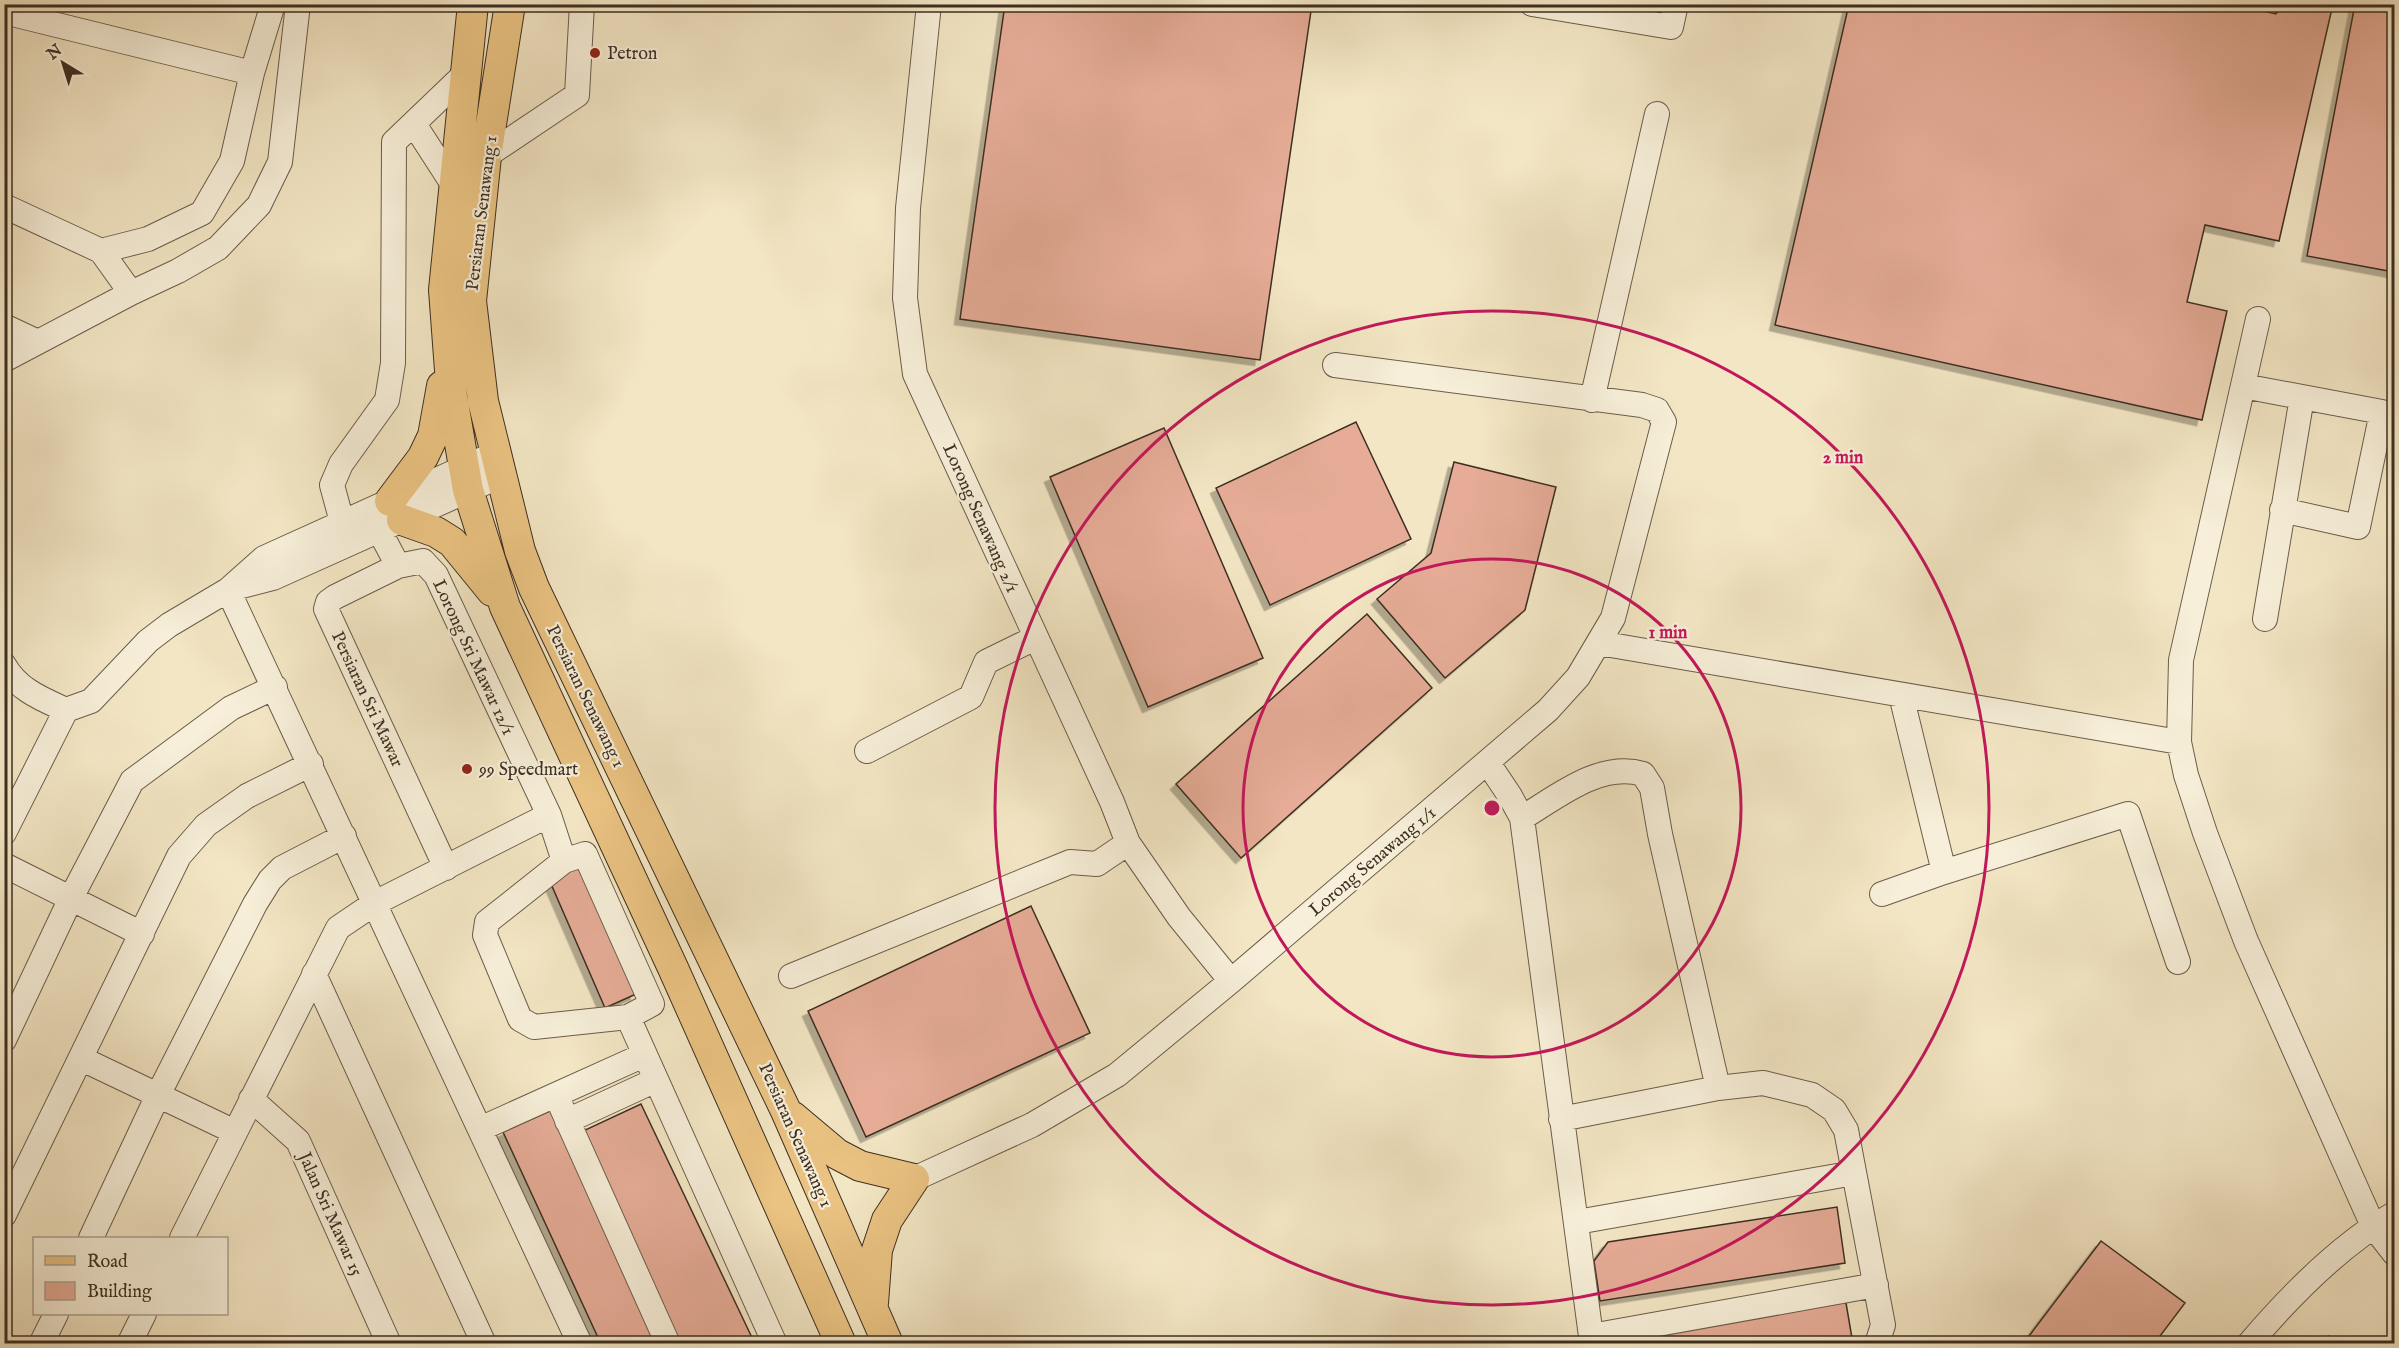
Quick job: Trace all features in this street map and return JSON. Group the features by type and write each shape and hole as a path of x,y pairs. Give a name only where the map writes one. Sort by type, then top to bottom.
{"main road":[{"name":"Persiaran Senawang 1","path":"473,4 444,290 452,397 465,479 505,607 673,968 841,1344"},
{"name":"Persiaran Senawang 1","path":"510,4 486,156 471,301 483,401 520,551 534,588 786,1111 888,1344"},
{"path":"449,348 433,436 390,517 436,532 452,542 505,607"},
{"path":"786,1111 837,1154 860,1166 914,1179 887,1220 877,1250 873,1308"}],"street":[{"path":"100,251 148,239 202,213 232,161 252,73 273,4"},
{"path":"4,360 130,293 178,272 218,248 259,205 280,162 298,4"},
{"path":"486,156 577,95 582,4"},
{"name":"Lorong Senawang 2/1","path":"929,4 907,219 905,298 915,374 1112,802 1128,843 1179,917 1231,981"},
{"path":"1532,4 1671,27 1676,4"},
{"path":"4,12 252,73"},
{"path":"342,522 332,485 341,464 387,400 393,363 394,142 465,74"},
{"path":"1335,365 1592,400 1657,114"},
{"path":"414,124 454,186"},
{"path":"4,206 100,251 130,293"},
{"path":"2258,319 2181,660 2179,742 2186,775 2202,823 2246,941 2373,1226 2394,1253"},
{"path":"4,326 38,342"},
{"path":"2243,386 2382,412 2358,528 2282,510"},
{"path":"2265,619 2302,397"},
{"name":"Lorong Senawang 1/1","path":"914,1179 1032,1125 1110,1079 1231,981 1488,763 1548,710 1578,677 1613,618 1664,422 1657,410 1642,405 1592,400"},
{"path":"228,590 273,578 465,479 497,465"},
{"path":"4,832 66,710 91,701 148,641 169,625 228,590 264,558 342,522 390,517"},
{"path":"390,517 398,566"},
{"name":"Lorong Sri Mawar 12/1","path":"398,566 423,561 436,575 549,815"},
{"name":"Persiaran Sri Mawar","path":"398,566 335,597 328,602 326,609 446,868"},
{"path":"228,590 580,1344"},
{"path":"867,751 972,697 986,662 1035,638"},
{"path":"1599,643 2179,742"},
{"path":"4,665 9,675 28,692 66,710"},
{"path":"4,1040 70,898 132,781 231,708 274,687"},
{"path":"1901,695 1944,872"},
{"path":"1488,763 1510,796 1521,818 1591,1340 1875,1285"},
{"path":"7,1203 82,1059 179,856 206,825 247,796 310,764"},
{"path":"1521,818 1577,785 1605,773 1628,769 1643,774 1652,788 1660,834 1718,1088"},
{"path":"1882,894 2128,814 2178,962"},
{"path":"183,1237 338,928 375,903 549,815 564,861"},
{"path":"92,1237 158,1095 255,904 270,880 282,868 344,836"},
{"path":"791,976 1070,862 1097,864 1128,843"},
{"path":"585,854 652,1004 628,1017 534,1027 520,1019 515,1009 485,935 487,922 564,861 585,854"},
{"path":"593,873 620,855"},
{"path":"4,865 142,934"},
{"path":"641,980 673,968"},
{"path":"314,974 484,1344"},
{"path":"628,1017 775,1344"},
{"path":"480,1129 644,1055"},
{"path":"82,1059 235,1132"},
{"path":"567,1121 656,1080"},
{"path":"1561,1119 1718,1088 1763,1083 1812,1095 1834,1110 1846,1130 1883,1325 1877,1344"},
{"path":"556,1095 668,1344"},
{"name":"Jalan Sri Mawar 15","path":"251,1099 298,1141 388,1344"},
{"path":"1576,1222 1854,1173"},
{"path":"2249,1344 2288,1298 2373,1226 2394,1214"},
{"path":"41,1344 56,1315"},
{"path":"129,1344 144,1315"}],"building":[{"path":"1005,4 1312,4 1260,360 960,319"},
{"path":"1849,4 2232,4 2276,14 2282,4 2333,4 2279,241 2205,225 2187,302 2227,311 2202,420 1775,325"},
{"path":"2355,4 2394,4 2394,272 2307,256"},
{"path":"1356,422 1411,539 1270,605 1216,488"},
{"path":"1164,428 1263,658 1148,707 1050,477"},
{"path":"1454,462 1556,487 1525,610 1445,678 1377,599 1431,553"},
{"path":"1367,614 1432,688 1241,858 1176,784"},
{"path":"578,863 636,994 605,1008 548,877"},
{"path":"1031,906 1090,1033 866,1137 808,1011"},
{"path":"641,1104 755,1344 677,1344 583,1131"},
{"path":"552,1110 660,1344 601,1344 503,1132"},
{"path":"1837,1207 1845,1263 1600,1301 1594,1261 1608,1242"},
{"path":"2101,1241 2185,1303 2154,1344 2023,1344"},
{"path":"1845,1297 1853,1344 1603,1344"},
{"path":"2329,1336 2340,1344 2324,1344"}],"place":[{"name":"Petron","path":"595,53"},
{"name":"99 Speedmart","path":"467,769"}]}
